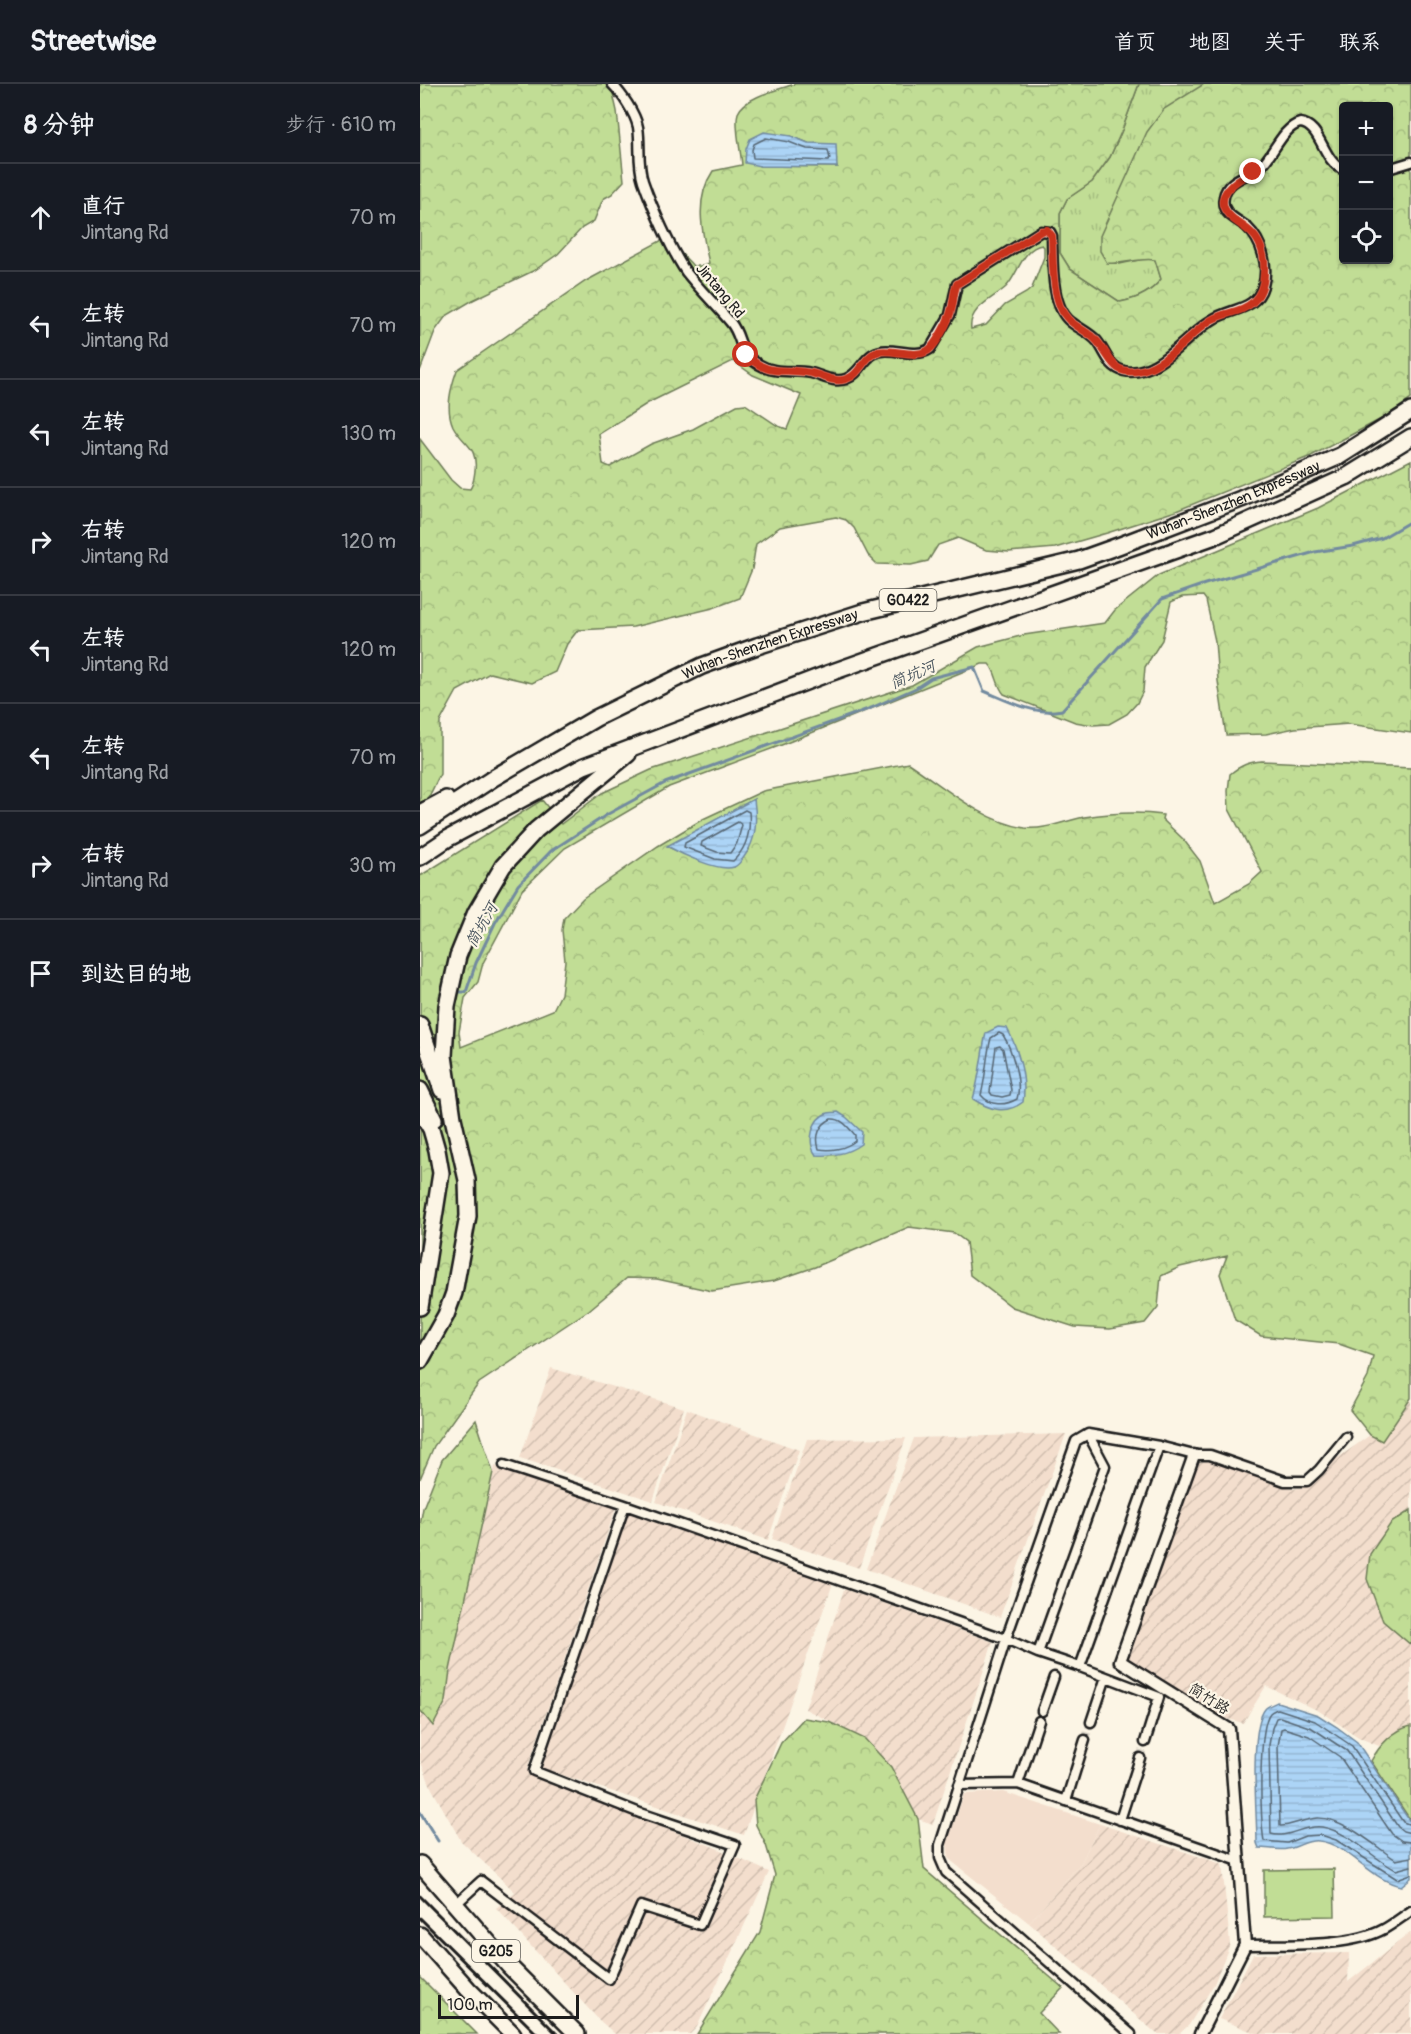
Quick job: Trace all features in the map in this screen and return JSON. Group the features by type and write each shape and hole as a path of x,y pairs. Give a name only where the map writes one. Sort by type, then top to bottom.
{"highway":[{"name":"Wuhan-Shenzhen Expressway","path":"420,826 495,777 596,718 702,666 863,612 1078,560 1118,546 1241,499 1340,456 1411,411"},
{"name":"Wuhan-Shenzhen Expressway","path":"420,857 447,839 584,766 824,675 1215,536 1346,477 1411,437"},
{"path":"420,1361 446,1315 454,1293 468,1216 467,1180 453,1118 444,1056 447,1006 458,957 476,912 503,866 536,830 642,743"},
{"path":"420,813 495,777"},
{"path":"420,1025 453,1118"},
{"path":"420,1090 432,1110 437,1127 441,1173 420,1307"},
{"path":"420,1110 431,1129 441,1173"},
{"path":"420,1857 432,1877"},
{"name":"G205","path":"420,1864 509,1966 577,2034"},
{"name":"G205","path":"420,1935 468,1989 513,2034"}],"street":[{"name":"Jintang Rd","path":"612,84 636,122 641,174 677,257 689,275 732,325 742,349 756,363 770,370 812,373 830,380 842,380 853,376 868,358 878,352 918,353 930,349 950,315 957,284 1041,231 1047,230 1052,236 1056,292 1064,314 1072,323 1095,339 1107,358 1118,369 1132,372 1151,367 1212,319 1253,302 1263,287 1264,268 1258,240 1247,227 1231,217 1224,207 1224,195 1231,185 1259,167 1290,128 1300,123 1310,126 1334,164 1339,167"},
{"path":"1393,168 1411,162"},
{"path":"1038,1653 1105,1466 1088,1434"},
{"path":"1131,2034 946,1872 940,1858 940,1845 1006,1639 1076,1441 1088,1434 1159,1446 1194,1455 1210,1455 1285,1481 1306,1480 1319,1470 1346,1437"},
{"path":"1080,1668 1159,1446"},
{"name":"简竹路","path":"1194,1455 1120,1661 1229,1729 1245,1945"},
{"path":"504,1465 625,1505 1006,1639 1038,1653 1057,1669 1080,1668 1159,1697 1144,1742"},
{"path":"456,1904 481,1881 609,1979 641,1906 700,1925 735,1845 640,1813 534,1771 625,1505"},
{"path":"1042,1711 1057,1669"},
{"path":"1091,1722 1106,1677"},
{"path":"1018,1784 1039,1721"},
{"path":"1066,1800 1085,1740"},
{"path":"1120,1820 1140,1758"},
{"path":"959,1785 1018,1784 1239,1861"},
{"path":"1200,2034 1245,1945 1334,1942 1361,1937 1383,1930 1411,1911"}],"shaded area":[{"path":"551,1368 684,1408 653,1501 520,1458"},
{"path":"1411,1398 1411,1510 1391,1523 1371,1554 1367,1579 1383,1621 1411,1645 1411,1726 1404,1728 1379,1746 1360,1738 1319,1711 1266,1686 1243,1723 1224,1718 1126,1658 1197,1462 1212,1461 1293,1489 1310,1486 1335,1460 1370,1435 1382,1441"},
{"path":"687,1409 799,1450 768,1540 656,1502"},
{"path":"1066,1434 1000,1617 866,1569 914,1438"},
{"path":"906,1438 859,1568 772,1539 807,1439"},
{"path":"495,1466 616,1507 527,1770 575,1793 714,1847 769,1872 697,2027 690,2034 615,2034 598,2019 496,1908 515,1892 461,1841 432,1789 420,1760 420,1710 433,1726 446,1701 450,1670"},
{"path":"628,1512 833,1583 744,1835 541,1768"},
{"path":"844,1589 993,1642 933,1824 918,1819 891,1767 865,1739 805,1709"},
{"path":"1003,1792 1100,1824 1081,1863 1029,1923 949,1859 947,1843 964,1794"},
{"path":"1100,1824 1222,1864 1230,1944 1214,1984 1189,2025 1179,2034 1157,2034 1029,1923 1081,1863"},
{"path":"1411,1932 1411,2034 1258,2034 1219,2019 1253,1954 1349,1953 1348,1982"}],"green space":[{"path":"420,84 617,84 612,89 617,111 624,181 612,194 603,199 594,221 582,228 558,254 535,270 473,300 446,316 435,331 420,371"},
{"path":"795,84 1139,84 1110,157 1092,182 1067,199 1060,213 1060,253 1070,269 1120,302 1143,295 1161,279 1155,260 1107,263 1100,251 1100,236 1147,132 1164,109 1204,84 1411,84 1411,399 1385,417 1311,456 1176,511 1055,548 1009,552 986,550 958,538 938,545 928,561 911,565 877,564 868,555 854,528 846,520 836,517 780,527 756,544 752,569 740,598 713,608 633,627 578,630 567,644 555,672 532,683 490,673 457,691 440,722 440,774 424,807 420,810 420,439 451,480 460,488 470,489 475,471 474,456 472,450 453,426 449,412 451,390 457,370 586,281 664,239 674,242 693,266 703,266 709,263 701,216 703,193 707,182 713,171 742,165 738,138 738,113 747,102","holes":["791,136 808,143 837,167 760,166","1042,245 1044,257 1032,288 1005,305 986,325 971,329 973,315 977,310 1006,287 1025,256 1035,247","733,361 753,375 801,395 787,429 778,426 745,404 737,405 693,429 651,444 610,467 603,464 599,434 648,403"]},
{"path":"1139,84 1204,84 1197,90 1120,264 1148,258 1155,259 1161,279 1143,295 1120,302 1070,269 1060,253 1060,213 1067,199 1092,182 1110,157"},
{"path":"1411,460 1411,733 1349,724 1295,728 1266,734 1226,735 1215,641 1206,600 1203,596 1182,597 1171,602 1162,640 1145,667 1143,691 1137,703 1127,714 1109,724 1093,725 1075,722 1004,694 992,667 989,664 982,664 779,746 669,787 565,848 522,890 483,963 478,982 465,998 459,1032 461,1047 553,1010 561,994 565,961 562,930 564,918 583,898 658,846 703,819 763,791 908,763 979,811 994,819 1025,828 1047,826 1104,814 1163,815 1162,819 1183,839 1200,861 1215,903 1249,884 1262,872 1229,809 1230,774 1234,771 1245,764 1262,761 1411,768 1411,1398 1382,1441 1370,1435 1350,1410 1368,1377 1373,1356 1339,1344 1261,1336 1235,1320 1220,1274 1227,1256 1180,1267 1161,1276 1158,1307 1145,1323 1110,1329 1075,1327 1012,1307 970,1275 966,1242 954,1233 909,1227 815,1267 774,1281 712,1291 657,1279 627,1278 589,1310 479,1383 434,1446 420,1479 420,876 542,800 561,824 602,793 651,770 912,685 978,647 1024,635 1105,623 1115,610 1159,575 1318,508","holes":["754,799 749,850 734,867 695,859 668,847"]},
{"path":"476,1420 493,1472 450,1670 446,1701 433,1726 420,1710 420,1525 423,1508 442,1460"},
{"path":"1411,1510 1411,1645 1383,1621 1367,1579 1370,1554 1391,1523"},
{"path":"804,1718 829,1722 865,1739 891,1767 918,1819 924,1869 1063,1988 1039,2013 1059,2034 697,2034 760,1932 775,1875 766,1845 756,1825 754,1800 781,1743"},
{"path":"1411,1726 1411,1821 1371,1761 1387,1739"},
{"path":"1334,1869 1335,1916 1264,1917 1264,1870"},
{"path":"420,1977 477,2034 420,2034"}],"water":[{"path":"764,132 791,136 808,143 836,144 837,167 760,166 745,163 746,149 750,139"},
{"path":"754,799 756,822 754,837 741,862 735,866 727,868 709,865 667,846"},
{"path":"998,1027 1007,1028 1011,1036 1021,1064 1024,1083 1023,1102 1004,1110 986,1106 973,1099 986,1033"},
{"path":"838,1112 862,1132 861,1144 840,1154 816,1155 811,1138 814,1125 822,1116"},
{"path":"1277,1702 1318,1715 1357,1742 1411,1823 1411,1878 1401,1886 1380,1877 1340,1849 1319,1841 1307,1842 1284,1850 1259,1848 1255,1794 1257,1734 1265,1709"}],"waterway":[{"name":"简坑河","path":"457,992 466,992 476,963 495,923 518,885 551,851 608,814 665,783 871,708 916,688 931,678 974,667 984,691 1032,709 1062,710 1162,599 1315,552 1353,546 1382,538 1411,521"},
{"path":"420,1812 438,1841"}],"tunnel":[{"path":"1085,1740 1091,1722"},
{"path":"1140,1758 1145,1742"}],"railway":[{"path":"420,1896 557,2034"},
{"path":"420,1918 537,2034"}],"route":[{"path":"746,355 763,367 776,371 806,372 830,380 842,380 853,376 868,358 878,352 927,351 933,345 950,315 957,284 1041,231 1047,230 1052,236 1056,292 1064,314 1072,323 1099,343 1112,365 1118,369 1132,372 1151,367 1212,319 1253,302 1263,287 1264,268 1258,240 1247,227 1231,217 1223,202 1224,195 1231,185 1239,178 1253,172"}]}
